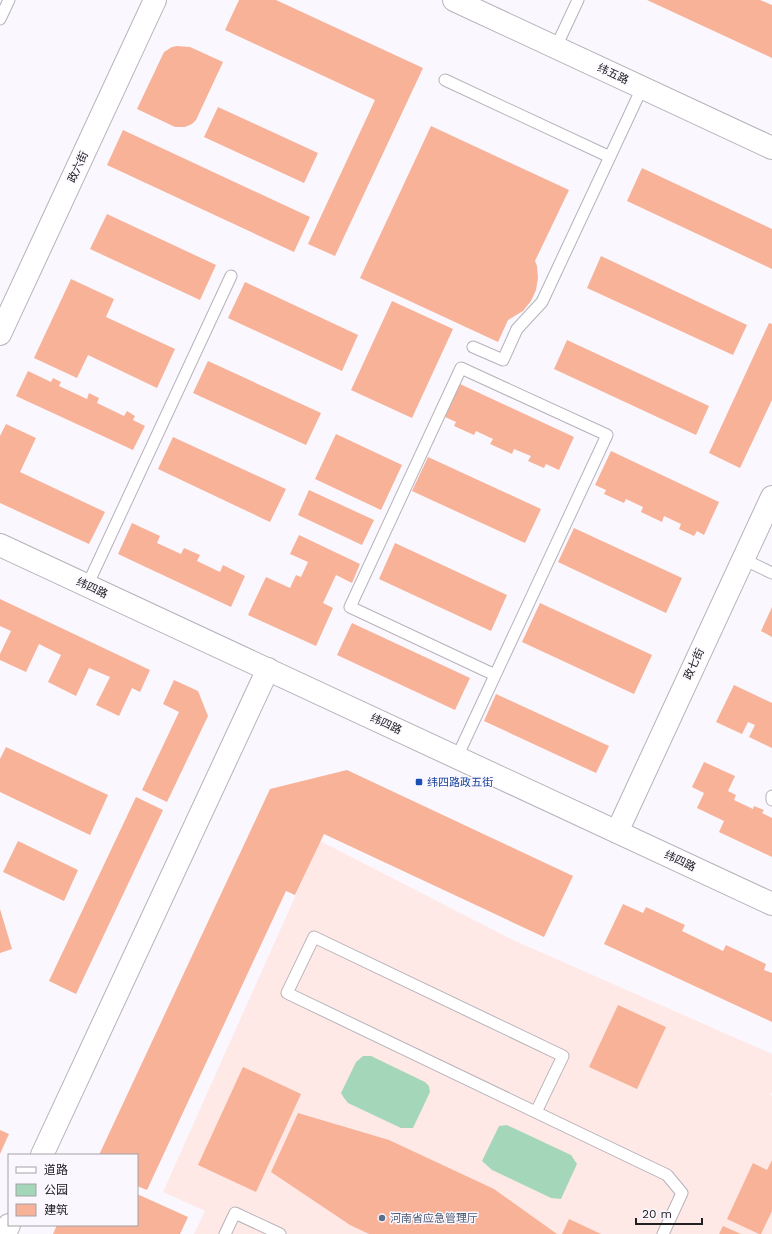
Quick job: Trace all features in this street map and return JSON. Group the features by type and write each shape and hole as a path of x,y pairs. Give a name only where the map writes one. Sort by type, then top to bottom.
{"street":[{"name":"政六街","path":"0,334 156,0"},
{"name":"纬五路","path":"454,0 772,148"},
{"name":"政七街","path":"617,832 772,497"},
{"name":"纬四路","path":"0,545 772,904"},
{"path":"42,1154 268,669"}],"lane":[{"path":"0,20 9,0"},
{"path":"556,47 578,0"},
{"path":"445,80 610,157"},
{"path":"473,347 503,360 517,329 542,302 642,88"},
{"path":"87,586 231,276"},
{"path":"457,757 607,435 461,368 350,607 495,675"},
{"path":"743,559 772,573"},
{"path":"536,1112 563,1056 314,937 287,994 667,1175 682,1193 663,1234"},
{"path":"225,1234 235,1213 280,1234"}],"shaded area":[{"path":"320,841 513,940 772,1054 772,1092 770,1095 772,1096 772,1234 194,1234 205,1211 163,1192"}],"green space":[{"path":"363,1056 371,1056 425,1082 429,1086 430,1092 413,1128 401,1128 348,1103 344,1098 341,1093 356,1062"},
{"path":"507,1125 571,1155 577,1164 561,1199 551,1198 492,1170 482,1161 499,1126"}],"building":[{"path":"239,0 276,0 423,68 335,256 308,244 375,100 225,30"},
{"path":"647,0 760,0 772,5 772,58"},
{"path":"177,46 190,47 223,62 196,120 192,124 185,127 175,127 137,109 164,52"},
{"path":"218,107 318,153 304,183 204,137"},
{"path":"431,126 569,190 535,261 538,278 536,290 531,301 523,311 508,320 498,342 360,278"},
{"path":"123,130 310,217 294,252 107,165"},
{"path":"642,168 772,229 772,269 627,201"},
{"path":"107,214 216,265 200,300 90,249"},
{"path":"601,256 747,325 733,355 587,288"},
{"path":"71,279 114,299 106,317 175,349 157,388 88,355 77,378 34,358"},
{"path":"245,282 358,335 342,371 228,318"},
{"path":"392,301 453,329 412,418 351,390"},
{"path":"769,323 772,324 772,400 740,468 709,453"},
{"path":"567,340 709,406 696,435 554,369"},
{"path":"208,361 321,413 306,445 193,393"},
{"path":"28,371 51,382 53,378 61,382 59,386 87,399 89,393 99,398 97,403 124,416 127,411 135,416 133,420 145,426 133,450 16,396"},
{"path":"460,384 574,437 559,470 546,464 544,468 528,461 531,456 514,449 512,454 490,444 493,439 476,431 474,435 454,426 456,422 445,417"},
{"path":"6,424 36,438 20,472 105,512 89,544 0,503 0,436"},
{"path":"336,434 402,465 381,510 315,479"},
{"path":"173,437 286,489 270,522 158,469"},
{"path":"611,451 719,502 704,535 697,531 694,536 679,529 681,524 664,516 662,522 641,512 643,507 626,499 624,503 604,494 606,490 595,485"},
{"path":"428,457 541,509 525,543 412,491"},
{"path":"309,490 374,520 362,545 298,515"},
{"path":"132,523 160,536 157,543 181,554 184,548 200,555 197,561 220,572 223,565 245,576 231,607 118,554"},
{"path":"574,528 682,578 666,613 558,562"},
{"path":"299,535 360,564 352,583 336,575 323,603 333,608 316,646 248,615 266,577 290,588 296,575 301,577 308,562 290,554"},
{"path":"395,543 507,595 491,631 379,579"},
{"path":"0,599 150,670 140,692 132,688 119,716 96,705 110,677 89,668 76,696 48,682 61,655 39,644 26,672 0,660 0,654 11,631 0,626"},
{"path":"540,603 652,655 634,694 522,642"},
{"path":"772,607 772,637 761,631"},
{"path":"352,623 470,678 455,710 337,655"},
{"path":"174,680 198,691 208,716 167,802 142,790 179,712 163,704"},
{"path":"734,685 772,703 772,748 749,737 755,725 748,722 742,734 716,722"},
{"path":"496,694 609,746 596,773 484,721"},
{"path":"6,747 108,795 90,835 0,792 0,759"},
{"path":"704,762 735,776 728,791 736,795 734,800 753,809 754,806 764,810 762,813 772,818 772,857 719,832 724,821 697,808 704,793 692,787"},
{"path":"347,770 573,876 544,937 324,834 295,895 286,891 147,1190 138,1186 138,1154 99,1154 270,789"},
{"path":"136,797 163,810 76,994 49,981"},
{"path":"18,841 78,870 64,901 3,872"},
{"path":"623,904 643,913 646,907 685,925 682,931 723,951 726,945 766,964 764,970 772,973 772,1022 604,944"},
{"path":"0,909 12,949 0,953"},
{"path":"618,1005 666,1027 637,1089 589,1067"},
{"path":"243,1067 301,1094 256,1192 198,1165"},
{"path":"298,1113 389,1140 494,1189 557,1234 369,1234 350,1225 271,1172"},
{"path":"0,1130 9,1134 0,1154"},
{"path":"772,1160 772,1211 761,1234 759,1234 727,1219 753,1163 767,1170"},
{"path":"138,1194 188,1217 180,1234 53,1234 57,1226 138,1226"},
{"path":"569,1219 601,1234 562,1234"},
{"path":"723,1226 741,1234 719,1234"}],"place":[{"name":"纬四路政五街","path":"419,782"},
{"name":"河南省应急管理厅","path":"382,1218"}]}
